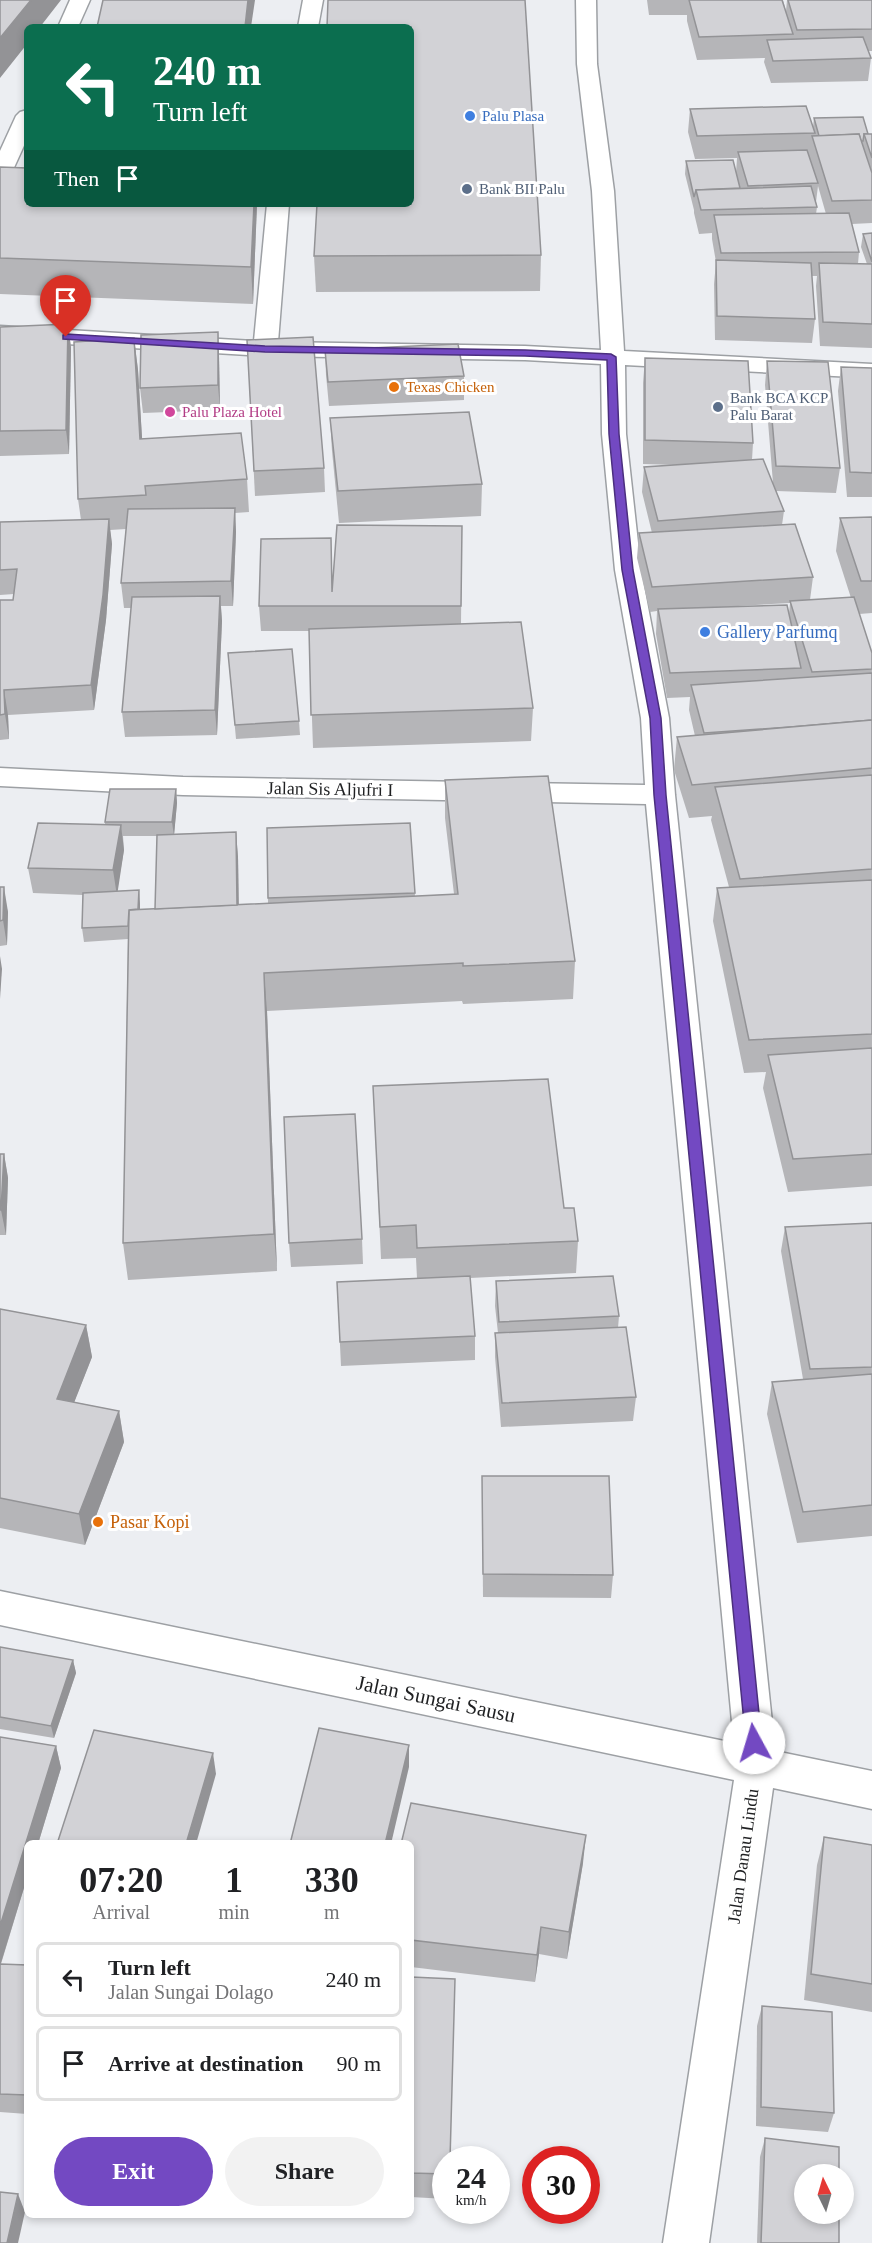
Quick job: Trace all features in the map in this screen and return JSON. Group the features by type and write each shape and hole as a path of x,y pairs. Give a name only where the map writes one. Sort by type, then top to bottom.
{"street":[{"path":"69,24 80,0"},
{"path":"309,24 313,0"},
{"name":"Jalan Danau Lindu","path":"586,0 587,64 603,191 612,325 614,434 628,570 656,718 660,795 756,1766 686,2243"},
{"path":"24,122 1,172 24,173"},
{"path":"265,349 278,207"},
{"path":"0,333 265,349 525,353 872,371"},
{"name":"Jalan Sis Aljufri I","path":"0,777 183,786 660,795"},
{"name":"Jalan Sungai Sausu","path":"0,1608 872,1790"}],"building":[{"path":"0,0 31,0 0,38"},
{"path":"103,0 248,0 245,24 98,24"},
{"name":"Palu Plasa","path":"328,0 525,0 541,255 314,256 317,207 414,207 414,24 327,24"},
{"path":"689,0 782,0 793,34 699,37"},
{"path":"788,0 872,0 872,29 797,30"},
{"path":"863,37 871,58 773,61 767,40"},
{"path":"806,106 815,133 697,136 690,109"},
{"path":"863,117 868,134 864,134 863,141 859,134 819,136 814,118"},
{"path":"859,134 872,173 872,200 832,201 812,136"},
{"path":"864,134 872,134 872,158"},
{"path":"807,150 818,183 748,186 738,152"},
{"path":"733,160 740,188 696,190 694,197 686,161"},
{"path":"0,167 24,168 24,207 254,207 251,267 0,258"},
{"path":"811,186 817,207 701,210 696,190"},
{"path":"849,213 859,252 721,253 714,215"},
{"path":"872,233 872,262 863,234"},
{"path":"716,260 811,263 815,319 717,316"},
{"path":"819,263 872,264 872,324 823,322"},
{"path":"68,324 66,430 0,431 0,327"},
{"path":"218,332 218,385 140,388 141,335"},
{"path":"313,337 324,468 254,471 247,340"},
{"path":"134,338 140,439 241,433 247,479 145,486 146,495 78,499 74,342"},
{"path":"458,344 464,376 328,382 325,350"},
{"path":"645,358 748,361 753,443 645,440"},
{"path":"767,361 828,362 840,468 776,466"},
{"path":"841,367 872,368 872,473 850,472"},
{"path":"469,412 482,484 338,491 330,418"},
{"path":"763,459 784,511 658,521 644,467"},
{"path":"235,508 231,581 121,583 128,509"},
{"path":"872,517 872,581 861,581 840,518"},
{"path":"109,519 103,595 91,685 4,690 5,714 0,715 0,600 13,600 17,569 0,570 0,522"},
{"path":"795,524 813,577 652,587 639,533"},
{"path":"337,525 462,526 461,606 259,606 261,539 331,538 332,592"},
{"path":"220,596 215,710 122,712 132,597"},
{"path":"854,597 872,653 872,669 812,672 790,601"},
{"path":"787,605 801,668 670,673 658,609"},
{"path":"521,622 533,708 311,715 309,629"},
{"path":"292,649 299,721 235,725 228,653"},
{"path":"872,673 872,720 704,733 691,685"},
{"path":"872,720 872,768 692,785 677,737"},
{"path":"872,775 872,869 740,879 715,787"},
{"path":"548,776 575,961 463,966 463,963 264,973 274,1234 123,1243 129,910 458,894 445,780"},
{"path":"110,789 176,789 172,822 105,822"},
{"path":"38,823 121,825 113,870 28,868"},
{"path":"410,823 415,893 268,898 267,828"},
{"path":"236,832 237,905 155,909 157,835"},
{"path":"872,880 872,1034 749,1040 717,888"},
{"path":"0,887 4,887 3,920 0,921"},
{"path":"139,890 138,909 129,910 128,926 82,928 83,893"},
{"path":"872,1048 872,1154 793,1159 768,1055"},
{"path":"548,1079 564,1208 574,1208 578,1241 417,1248 416,1225 380,1227 373,1086"},
{"path":"355,1114 362,1239 289,1243 284,1117"},
{"path":"0,1154 4,1154 1,1210 0,1210"},
{"path":"872,1223 872,1367 810,1369 785,1227"},
{"path":"470,1276 475,1336 340,1342 337,1282"},
{"path":"613,1276 619,1316 499,1322 496,1281"},
{"path":"0,1309 86,1325 57,1399 119,1411 79,1514 0,1498"},
{"path":"626,1327 636,1397 502,1403 495,1333"},
{"path":"872,1374 872,1505 803,1512 772,1382"},
{"path":"482,1476 609,1476 613,1575 483,1574"},
{"path":"0,1647 73,1660 51,1726 0,1717"},
{"path":"319,1728 409,1745 386,1840 291,1840"},
{"path":"94,1730 213,1753 187,1840 58,1840"},
{"path":"0,1737 56,1746 27,1840 24,1840 24,1849 0,1926"},
{"path":"411,1803 586,1835 569,1932 541,1927 537,1955 414,1940 414,1840 402,1840"},
{"path":"824,1837 872,1845 872,1984 811,1974"},
{"path":"0,1964 24,1965 24,2095 0,2094"},
{"path":"414,1977 455,1979 450,2146 432,2146 432,2174 414,2173"},
{"path":"762,2006 832,2012 834,2113 761,2107"},
{"path":"765,2138 839,2147 839,2164 794,2164 794,2224 839,2224 839,2243 761,2243"},
{"path":"0,2192 18,2194 7,2243 0,2243"}],"place":[{"name":"Palu Plasa","path":"470,116"},
{"name":"Bank BII Palu","path":"467,189"},
{"name":"Texas Chicken","path":"394,387"},
{"name":"Bank BCA KCP Palu Barat","path":"718,407"},
{"name":"Palu Plaza Hotel","path":"170,412"},
{"name":"Gallery Parfumq","path":"705,632"},
{"name":"Pasar Kopi","path":"98,1522"}],"route":[{"path":"66,337 265,349 525,353 611,357 614,434 628,570 656,718 660,795 754,1743"}]}
